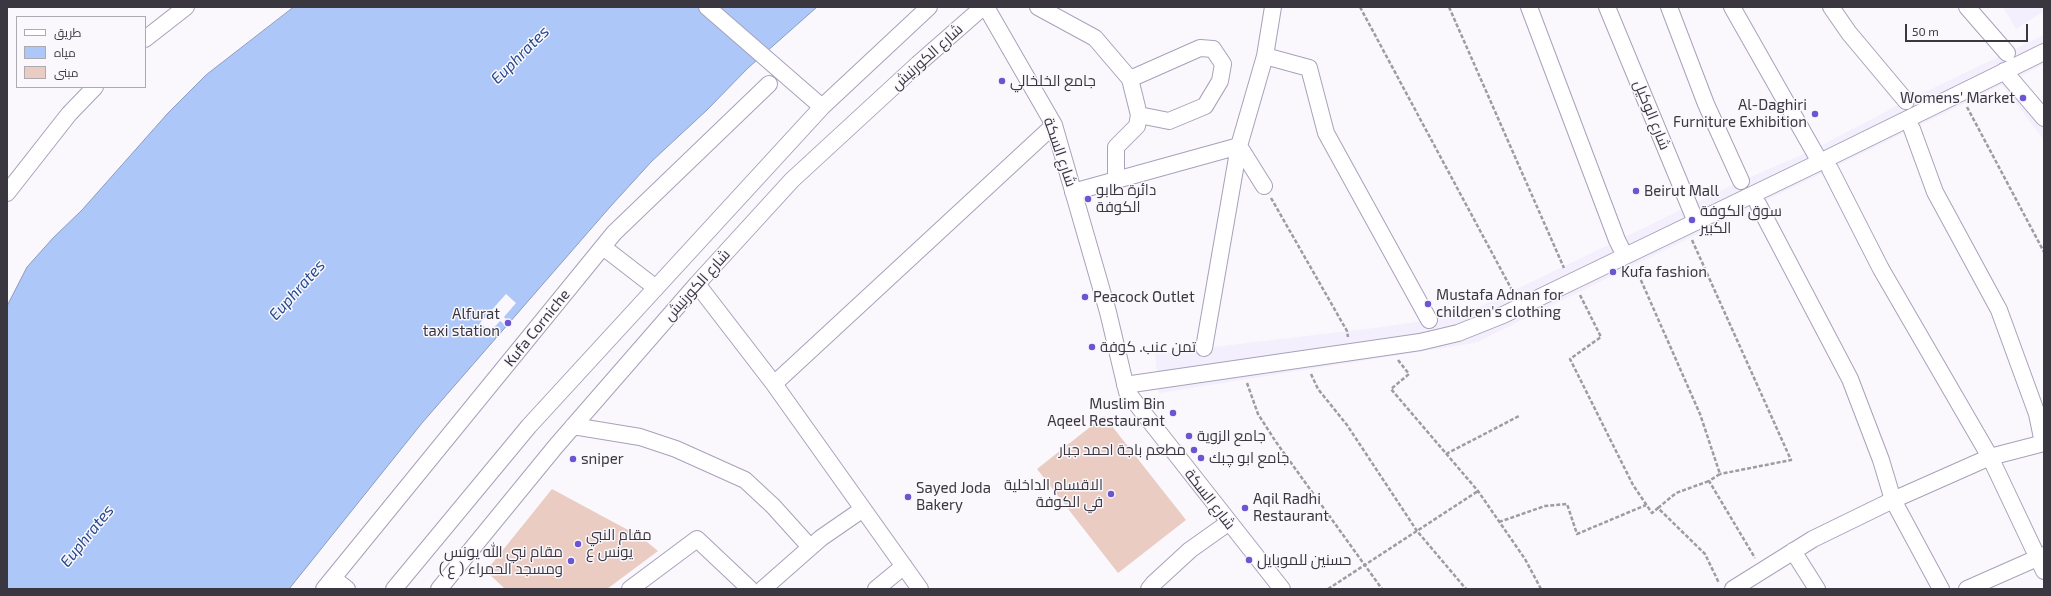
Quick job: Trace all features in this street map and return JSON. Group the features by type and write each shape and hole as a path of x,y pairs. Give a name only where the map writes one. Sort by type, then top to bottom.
{"street":[{"path":"146,38 186,7"},
{"path":"707,7 822,107"},
{"name":"شارع الكورنيش","path":"394,589 529,426 822,107 929,7"},
{"name":"شارع الكورنيش","path":"439,589 574,426 697,284 792,180 912,69 985,7"},
{"name":"شارع السكة","path":"985,7 1054,125 1108,312 1127,392 1228,523 1282,589"},
{"path":"1038,7 1095,38 1130,79 1139,115 1137,126 1116,147 1116,180"},
{"path":"1204,348 1239,146 1265,56 1273,7"},
{"path":"1529,7 1617,240 1627,255"},
{"name":"شارع الوكيل","path":"1607,7 1691,224"},
{"path":"1669,7 1706,104 1741,181"},
{"path":"1732,7 1825,166 1881,268 1990,457 2042,561 1967,589"},
{"path":"1831,7 1849,33 1906,102"},
{"path":"1967,7 2007,53"},
{"path":"1130,79 1200,48 1213,50 1223,64 1220,81 1205,106 1169,121 1139,115"},
{"path":"1125,384 1352,352 1458,333 1519,307 1691,224 1825,166 1959,93 2044,52"},
{"path":"1265,56 1309,68 1326,133 1429,320"},
{"path":"2004,71 2044,118"},
{"name":"Kufa Corniche","path":"329,583 614,233 769,84"},
{"path":"7,193 69,114 94,88"},
{"path":"774,384 1054,125"},
{"path":"1733,589 1793,551 1893,500 1990,457 2044,443 2037,414 1999,310 1935,192 1912,129"},
{"path":"1074,192 1239,146"},
{"path":"1239,146 1264,186"},
{"path":"1758,204 1850,379 1881,460 1893,500 1940,589"},
{"path":"603,247 656,288"},
{"path":"697,284 774,384 920,589"},
{"path":"574,426 647,439 676,449 745,480 773,506 810,547"},
{"path":"763,589 810,547 862,509"},
{"path":"1149,589 1152,584 1190,550 1228,523"},
{"path":"630,589 697,539 750,589"},
{"path":"1793,551 1818,589"},
{"path":"876,589 904,566"},
{"path":"329,583 347,589"}],"path":[{"path":"1360,7 1519,307"},
{"path":"1449,7 1562,267 1573,281 1602,337 1570,359 1614,447 1646,505 1652,513 1676,493 1708,481 1720,474 1790,460 1691,224"},
{"path":"1959,93 2044,252"},
{"path":"1264,186 1347,331 1352,352"},
{"path":"1627,255 1700,414 1720,474"},
{"path":"1388,346 1408,374 1391,389 1478,491 1525,559 1541,589"},
{"path":"1304,358 1318,389 1347,425 1417,531 1466,589"},
{"path":"1244,367 1250,396 1258,414 1382,589"},
{"path":"1446,454 1519,416"},
{"path":"1708,481 1762,571"},
{"path":"1328,589 1478,491"},
{"path":"1499,522 1545,506 1567,504 1577,534 1646,505"},
{"path":"1658,508 1705,554 1722,589"}],"shaded area":[{"path":"2003,7 2044,7 2044,11 2016,29"},
{"name":"سوق الكوفة الكبير","path":"2044,35 2044,64 2017,78 2044,112 2044,140 2002,85 1475,343 1159,393 1155,354 1382,327 1463,315 1741,181 1813,150 1906,101"}],"water":[{"name":"Euphrates","path":"294,7 817,7 748,68 707,110 652,161 610,207 422,423 289,589 7,589 7,306 27,267 53,238 82,210 168,113 206,75"}],"pier":[{"path":"506,294 516,303 504,317 510,323 507,326 500,321 490,332 480,323"}],"building":[{"name":"الاقسام الداخلية في الكوفة","path":"1104,416 1186,520 1118,573 1037,469"},
{"name":"مقام النبي يونس ع","path":"552,489 641,537 658,551 607,589 505,589 486,571"}],"place":[{"name":"جامع الخلخالي","path":"1002,81"},
{"name":"Womens' Market","path":"2023,98"},
{"name":"Al-Daghiri Furniture Exhibition","path":"1815,114"},
{"name":"Beirut Mall","path":"1636,191"},
{"name":"دائرة طابو الكوفة","path":"1088,199"},
{"name":"سوق الكوفة الكبير","path":"1692,220"},
{"name":"Kufa fashion","path":"1613,272"},
{"name":"Peacock Outlet","path":"1085,297"},
{"name":"Mustafa Adnan for children's clothing","path":"1428,304"},
{"name":"Alfurat taxi station","path":"508,323"},
{"name":"تمن عنب. كوفة","path":"1092,347"},
{"name":"Muslim Bin Aqeel Restaurant","path":"1173,413"},
{"name":"جامع الزوية","path":"1189,436"},
{"name":"مطعم باجة احمد جبار","path":"1194,450"},
{"name":"جامع ابو چبك","path":"1201,458"},
{"name":"sniper","path":"573,459"},
{"name":"الاقسام الداخلية في الكوفة","path":"1111,494"},
{"name":"Sayed Joda Bakery","path":"908,497"},
{"name":"Aqil Radhi Restaurant","path":"1245,508"},
{"name":"مقام النبي يونس ع","path":"578,544"},
{"name":"حسنين للموبايل","path":"1249,560"},
{"name":"مقام نبي الله يونس ( ع ) ومسجد الحمراء","path":"571,561"}]}
